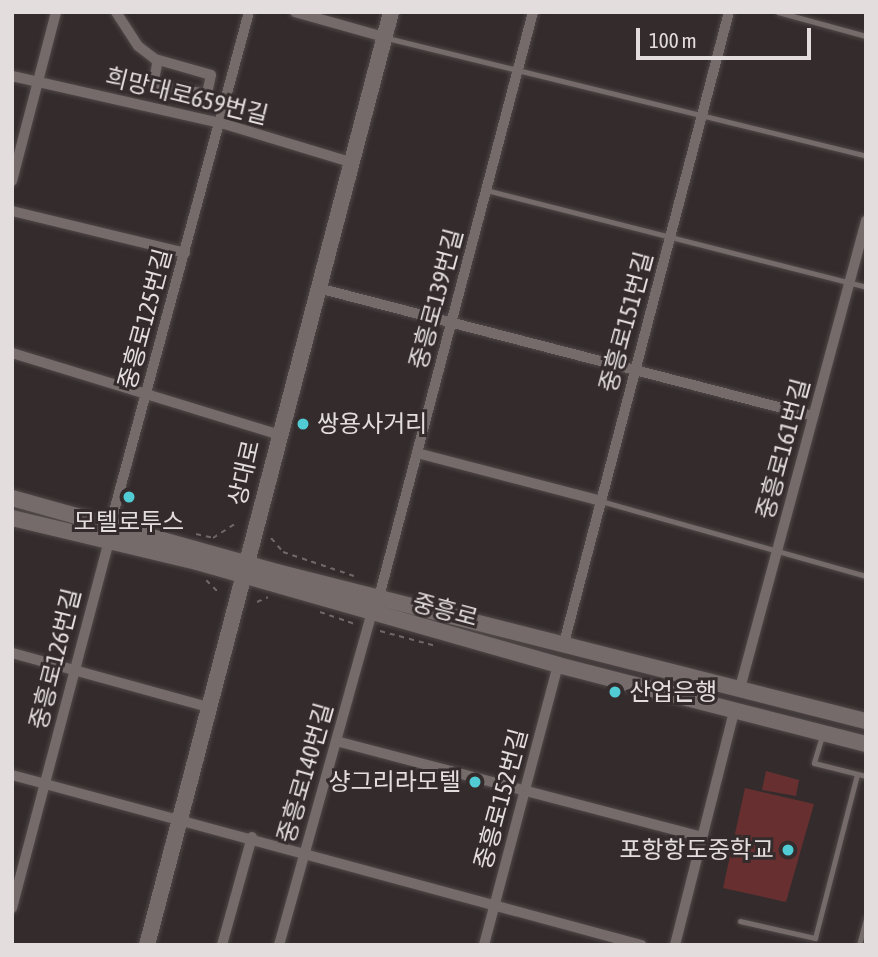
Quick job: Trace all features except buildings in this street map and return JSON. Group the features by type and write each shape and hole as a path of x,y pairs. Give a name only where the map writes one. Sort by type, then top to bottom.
{"main road":[{"name":"상대로","path":"147,945 182,817 277,434 391,12"},
{"name":"중흥로","path":"12,498 245,569 372,613 734,712 866,744"},
{"name":"중흥로","path":"12,518 108,544 379,597 866,721"}],"street":[{"path":"12,181 56,12"},
{"path":"116,12 138,46 158,60 211,75 207,94 153,85 158,60"},
{"name":"중흥로125번길","path":"110,526 221,123 248,12"},
{"path":"295,12 384,37"},
{"name":"중흥로139번길","path":"379,597 533,12"},
{"name":"중흥로151번길","path":"564,643 729,12"},
{"name":"희망대로659번길","path":"12,76 221,123 350,162"},
{"path":"170,112 176,89"},
{"path":"12,211 185,253"},
{"name":"중흥로161번길","path":"740,688 866,221"},
{"path":"318,288 813,416"},
{"path":"12,353 147,392 277,434"},
{"path":"417,453 601,501"},
{"name":"중흥로126번길","path":"12,908 108,544"},
{"name":"중흥로140번길","path":"279,945 303,851 372,613"},
{"path":"12,653 208,707"},
{"name":"중흥로152번길","path":"484,945 558,665"},
{"path":"675,945 734,712"},
{"path":"336,741 703,837"},
{"path":"12,775 182,817 495,902 641,945"},
{"path":"222,945 252,837"}],"lane":[{"path":"778,12 866,36"},
{"path":"384,37 866,156"},
{"path":"486,190 866,287"},
{"path":"601,501 866,576"},
{"path":"822,733 814,763 866,776"},
{"path":"740,921 816,938 857,774"},
{"path":"859,945 866,918"}],"shaded area":[{"path":"766,771 799,780 796,796 762,790"},
{"path":"745,788 814,804 786,902 723,888"}],"place":[{"name":"쌍용사거리","path":"303,424"},
{"name":"모텔로투스","path":"129,497"},
{"name":"산업은행","path":"615,692"},
{"name":"샹그리라모텔","path":"475,782"},
{"name":"포항항도중학교","path":"788,850"}]}
